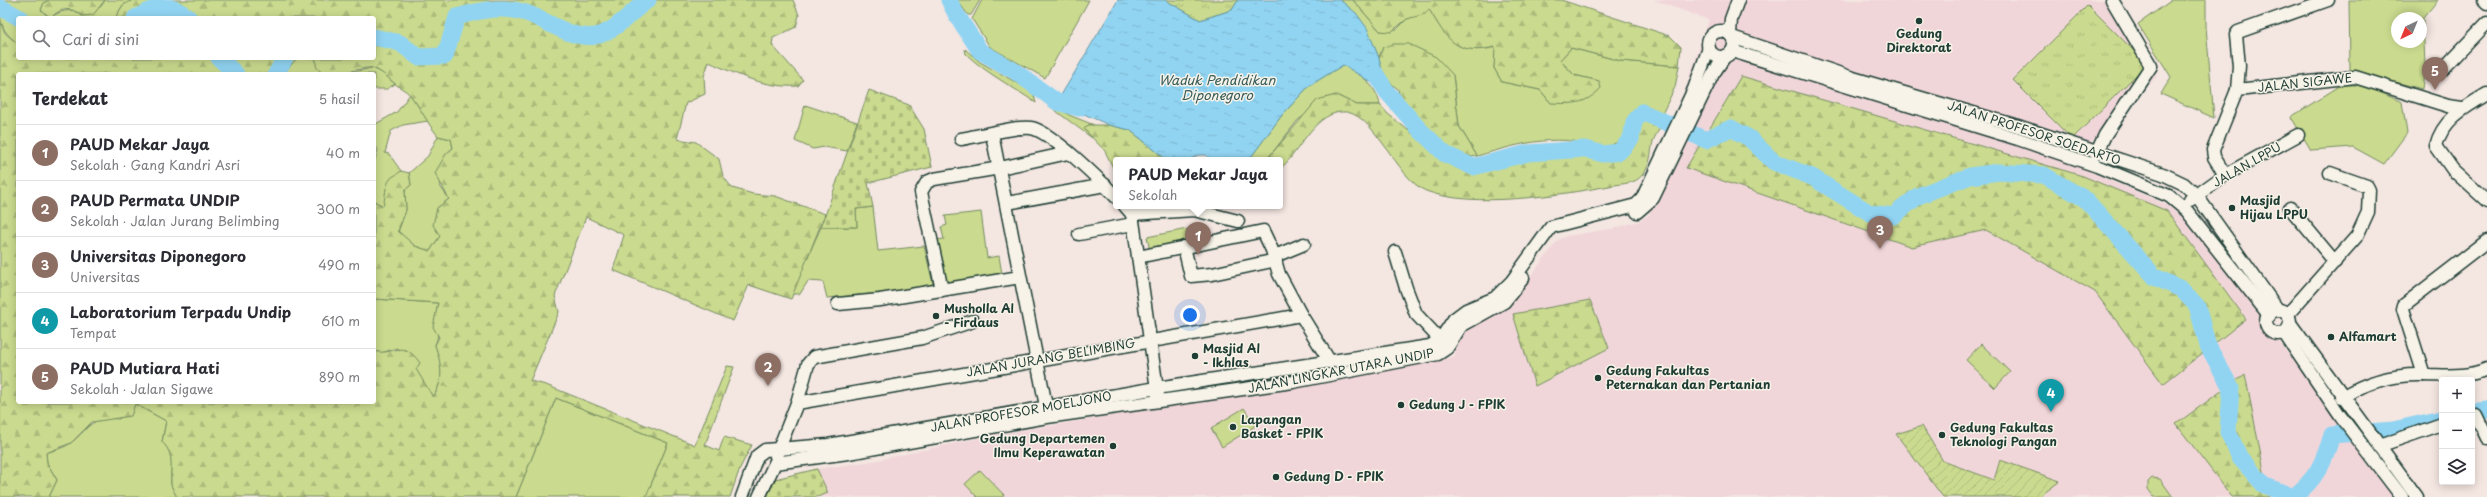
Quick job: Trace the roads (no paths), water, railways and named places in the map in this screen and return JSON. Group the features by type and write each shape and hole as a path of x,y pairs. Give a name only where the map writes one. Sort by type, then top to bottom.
{"street":[{"path":"1728,34 1710,36 1709,48 1715,56 1728,54 1734,42 1728,34 1731,19 1738,0"},
{"path":"2096,154 2105,135 2150,69 2151,62 2112,0"},
{"path":"2225,175 2214,157 2213,150 2237,90 2239,66 2236,35 2238,32 2328,0"},
{"path":"2484,0 2487,3"},
{"path":"2444,69 2487,23"},
{"name":"JALAN PROFESOR SOEDARTO","path":"1728,34 1853,78 2021,127 2096,154 2163,174 2184,184 2197,196 2282,319 2417,497"},
{"name":"JALAN LINGKAR UTARA UNDIP","path":"1700,89 1709,48"},
{"name":"JALAN PROFESOR SOEDARTO","path":"1728,54 2097,166 2169,196 2182,205 2282,319 2341,417 2402,497"},
{"name":"JALAN LINGKAR UTARA UNDIP","path":"1047,412 1159,401 1292,382 1438,354 1444,344 1461,326 1497,302 1551,228 1636,205 1650,195 1700,89 1728,54"},
{"name":"JALAN SIGAWE","path":"2237,90 2355,76 2398,88 2448,106 2462,108"},
{"path":"2487,94 2462,108 2439,134 2436,146 2452,170 2487,201"},
{"path":"961,139 1032,128 1040,130 1093,172 1113,194"},
{"path":"775,463 848,453 1047,412 1007,203 992,134"},
{"name":"JALAN LPPU","path":"2182,205 2197,196 2225,175 2298,135"},
{"path":"942,290 921,192 923,186 934,179 1000,168 1068,153"},
{"path":"2282,319 2357,236 2368,212 2369,190 2363,183 2330,173"},
{"path":"1007,203 1105,186"},
{"path":"2290,208 2335,262"},
{"path":"1079,234 1130,215 1194,210 1238,221"},
{"path":"1130,215 1138,257 1149,341 1159,401"},
{"path":"1138,257 1263,231 1275,258 1279,274 1301,315 1330,362"},
{"path":"2424,375 2403,309 2404,305 2487,241"},
{"path":"1184,248 1191,276 1212,274 1275,258 1304,244"},
{"path":"1395,252 1416,314 1444,344"},
{"path":"838,304 942,290 1020,277"},
{"name":"JALAN JURANG BELIMBING","path":"796,403 1301,315"},
{"path":"759,497 775,463 777,449 796,403 808,364 814,357 922,338 973,321"},
{"name":"JALAN LINGKAR UTARA UNDIP","path":"1330,362 1444,344"},
{"name":"JALAN PROFESOR MOELJONO","path":"742,497 757,456 765,450 836,444 959,424 1047,412 1157,388 1330,362"},
{"path":"2342,397 2372,381 2396,376 2459,376 2487,369"},
{"path":"2478,415 2487,438"},
{"path":"2376,443 2439,425"}],"water":[{"name":"Waduk Pendidikan Diponegoro","path":"1118,0 1165,0 1200,20 1232,10 1238,0 1340,0 1356,13 1367,28 1379,58 1387,92 1343,65 1309,86 1282,115 1251,157 1208,157 1206,155 1198,155 1194,157 1163,157 1130,130 1109,125 1057,102"}],"waterway":[{"path":"376,37 400,43 418,57 445,56 457,17 491,9 508,9 526,13 559,29 577,35 595,36 603,34 617,26 648,0"},
{"path":"949,0 956,14 980,51 1013,70 1057,102 1079,108"},
{"path":"0,7 16,16"},
{"path":"139,16 156,8 162,7 175,9 186,16"},
{"path":"221,60 234,72"},
{"path":"277,72 284,60"},
{"path":"1375,73 1387,92 1420,130 1445,154 1473,167 1528,153 1585,149 1603,154 1619,152 1631,139 1634,122 1642,112 1706,140 1731,128 1749,138 1774,162 1812,177 1870,213 1893,216 1918,196 1970,176 1999,172 2044,175 2085,199 2155,277 2181,289 2197,306 2208,346 2231,388 2228,432 2240,458 2264,485 2293,497 2308,484 2318,470 2326,454 2332,435 2393,430 2439,420"},
{"path":"2475,412 2487,410"}],"place":[{"name":"Gedung Direktorat","path":"1919,21"},
{"name":"PAUD Mutiara Hati","path":"2435,90"},
{"name":"Masjid Hijau LPPU","path":"2232,208"},
{"name":"Universitas Diponegoro","path":"1880,249"},
{"name":"PAUD Mekar Jaya","path":"1198,255"},
{"name":"Musholla Al - Firdaus","path":"936,316"},
{"name":"Alfamart","path":"2331,337"},
{"name":"Masjid Al - Ikhlas","path":"1195,356"},
{"name":"Gedung Fakultas Peternakan dan Pertanian","path":"1598,378"},
{"name":"PAUD Permata UNDIP","path":"768,386"},
{"name":"Gedung J - FPIK","path":"1401,405"},
{"name":"Laboratorium Terpadu Undip","path":"2051,412"},
{"name":"Lapangan Basket - FPIK","path":"1233,427"},
{"name":"Gedung Fakultas Teknologi Pangan","path":"1942,435"},
{"name":"Gedung Departemen Ilmu Keperawatan","path":"1113,446"},
{"name":"Gedung D - FPIK","path":"1276,477"}]}
